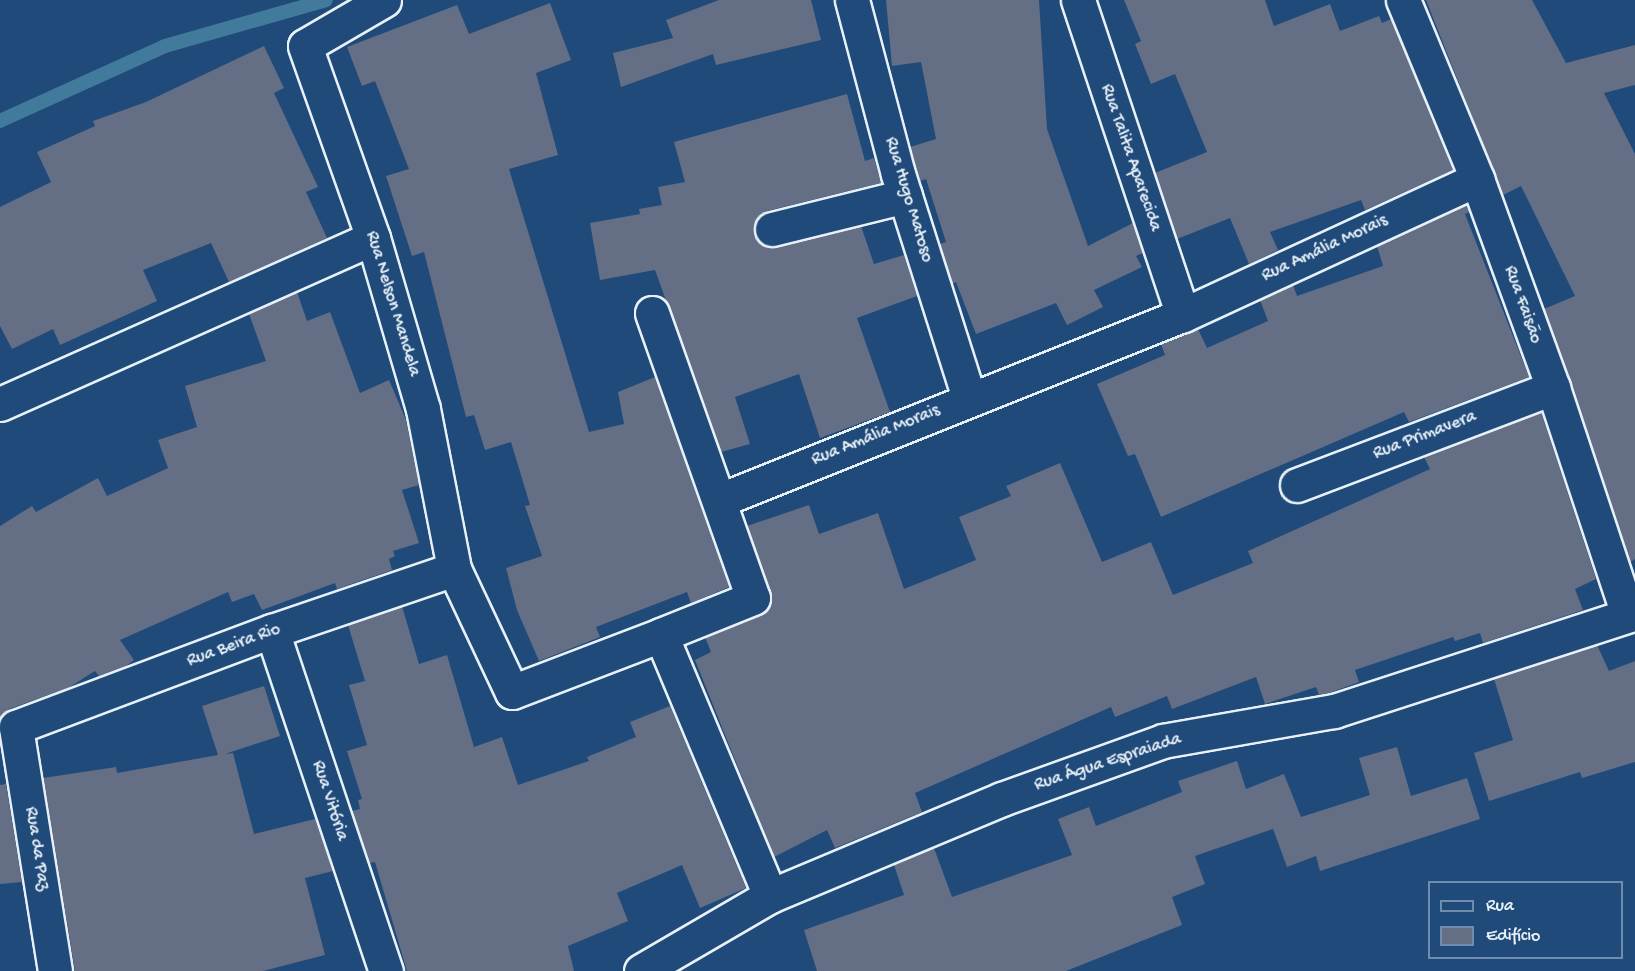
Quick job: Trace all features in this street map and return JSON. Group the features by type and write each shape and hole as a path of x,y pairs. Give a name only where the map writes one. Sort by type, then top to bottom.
{"street":[{"name":"Rua Nelson Mandela","path":"384,0 305,46 373,237 423,409 454,569 512,692 661,634"},
{"name":"Rua Hugo Matoso","path":"852,0 905,196 969,398"},
{"name":"Rua Talita Aparecida","path":"1078,0 1183,315"},
{"name":"Rua Faisão","path":"1403,0 1477,179 1553,388 1631,614"},
{"name":"Rua Amália Morais","path":"720,500 969,398 1183,315 1477,179"},
{"path":"772,229 905,196"},
{"path":"0,404 373,237"},
{"path":"652,313 753,598 661,634 770,896"},
{"name":"Rua Primavera","path":"1297,485 1553,388"},
{"name":"Rua Beira Rio","path":"16,727 272,631 454,569"},
{"name":"Rua Água Espraiada","path":"641,971 770,896 1002,799 1163,741 1334,711 1631,614"},
{"name":"Rua Vitória","path":"272,631 386,971"},
{"name":"Rua da Paz","path":"16,727 55,971"}],"building":[{"path":"719,0 811,0 821,40 716,65 713,54 621,87 613,53 673,38 666,20"},
{"path":"886,0 1039,0 1047,129 1088,246 1133,223 1143,253 1136,256 1142,267 1094,290 1103,307 1067,325 1056,303 976,334 956,282 952,284 940,244 946,242 926,179 920,181 910,147 936,139 921,62 892,66"},
{"path":"1124,0 1265,0 1274,26 1330,4 1340,31 1379,16 1382,23 1391,19 1453,170 1365,210 1361,200 1270,232 1278,250 1249,264 1230,218 1177,239 1155,173 1207,152 1175,74 1151,84 1135,44 1141,41"},
{"path":"1426,0 1532,0 1566,63 1635,45 1635,85 1604,93 1635,154 1635,559 1630,562 1544,309 1575,296 1521,186 1503,195"},
{"path":"550,3 571,60 536,73 558,155 509,169 589,432 624,424 618,392 655,377 729,587 691,603 687,592 596,627 600,637 539,661 517,610 506,568 542,556 525,506 530,505 511,442 485,450 474,415 466,417 424,252 412,256 386,176 409,169 375,81 362,86 347,47 457,5 469,34"},
{"path":"264,46 284,88 274,93 318,187 306,192 327,238 229,282 211,243 143,270 157,301 60,345 53,329 12,349 0,326 0,207 51,182 37,152 95,126 93,121 146,102"},
{"path":"847,94 865,161 874,158 881,183 767,211 759,216 754,233 759,242 776,247 861,226 874,264 904,255 917,296 857,318 890,412 820,438 799,374 735,397 750,444 721,452 655,270 600,280 590,223 640,214 639,209 662,205 658,187 685,182 674,142"},
{"path":"1466,205 1469,212 1465,214 1529,377 1409,422 1404,412 1161,517 1135,454 1128,456 1097,384 1165,355 1161,344 1198,329 1207,348 1268,321 1260,300 1293,285 1297,296 1383,266 1377,246"},
{"path":"297,292 307,321 330,312 360,393 389,380 406,420 419,485 402,490 419,543 393,551 395,556 389,559 392,570 337,589 335,583 262,610 254,594 232,602 228,592 120,640 134,660 126,666 99,676 95,671 68,688 9,709 0,718 0,526 32,506 36,512 98,478 107,496 168,468 158,440 197,427 185,386 266,361 249,314"},
{"path":"1541,412 1596,579 1575,589 1583,610 1483,643 1480,633 1455,641 1453,637 1355,670 1359,682 1329,693 1319,695 1316,687 1265,704 1256,677 1172,709 1167,696 1115,717 1111,707 915,793 922,812 835,848 827,830 774,857 695,660 711,652 705,637 760,615 771,602 747,526 809,505 819,534 878,513 904,589 976,560 959,517 1011,496 1006,486 1060,463 1102,562 1151,542 1173,595 1253,563 1248,551 1430,469 1424,457"},
{"path":"402,606 419,664 447,655 474,747 502,737 518,785 589,761 587,757 636,737 630,722 670,706 746,888 700,908 682,865 617,893 628,921 568,946 574,971 407,971 375,862 370,863 352,811 360,809 358,800 362,799 347,751 367,745 349,685 365,681 348,625"},
{"path":"1597,645 1609,671 1635,661 1635,762 1582,778 1580,772 1489,801 1474,753 1513,740 1494,679"},
{"path":"264,686 280,736 225,754 233,753 254,834 315,819 333,871 305,878 325,955 263,971 75,971 43,778 116,767 117,773 218,755 202,706"},
{"path":"1397,747 1411,796 1467,778 1480,819 1320,871 1316,856 1287,867 1273,829 1195,856 1205,884 1172,897 1182,925 1066,971 817,971 804,930 904,895 894,865 934,848 952,897 1072,855 1058,819 1089,807 1096,826 1182,792 1178,781 1237,761 1246,789 1284,774 1301,817 1370,795 1359,758"},
{"path":"6,784 22,882 0,884 0,785"}],"waterway":[{"path":"0,121 165,46 326,0"}]}
